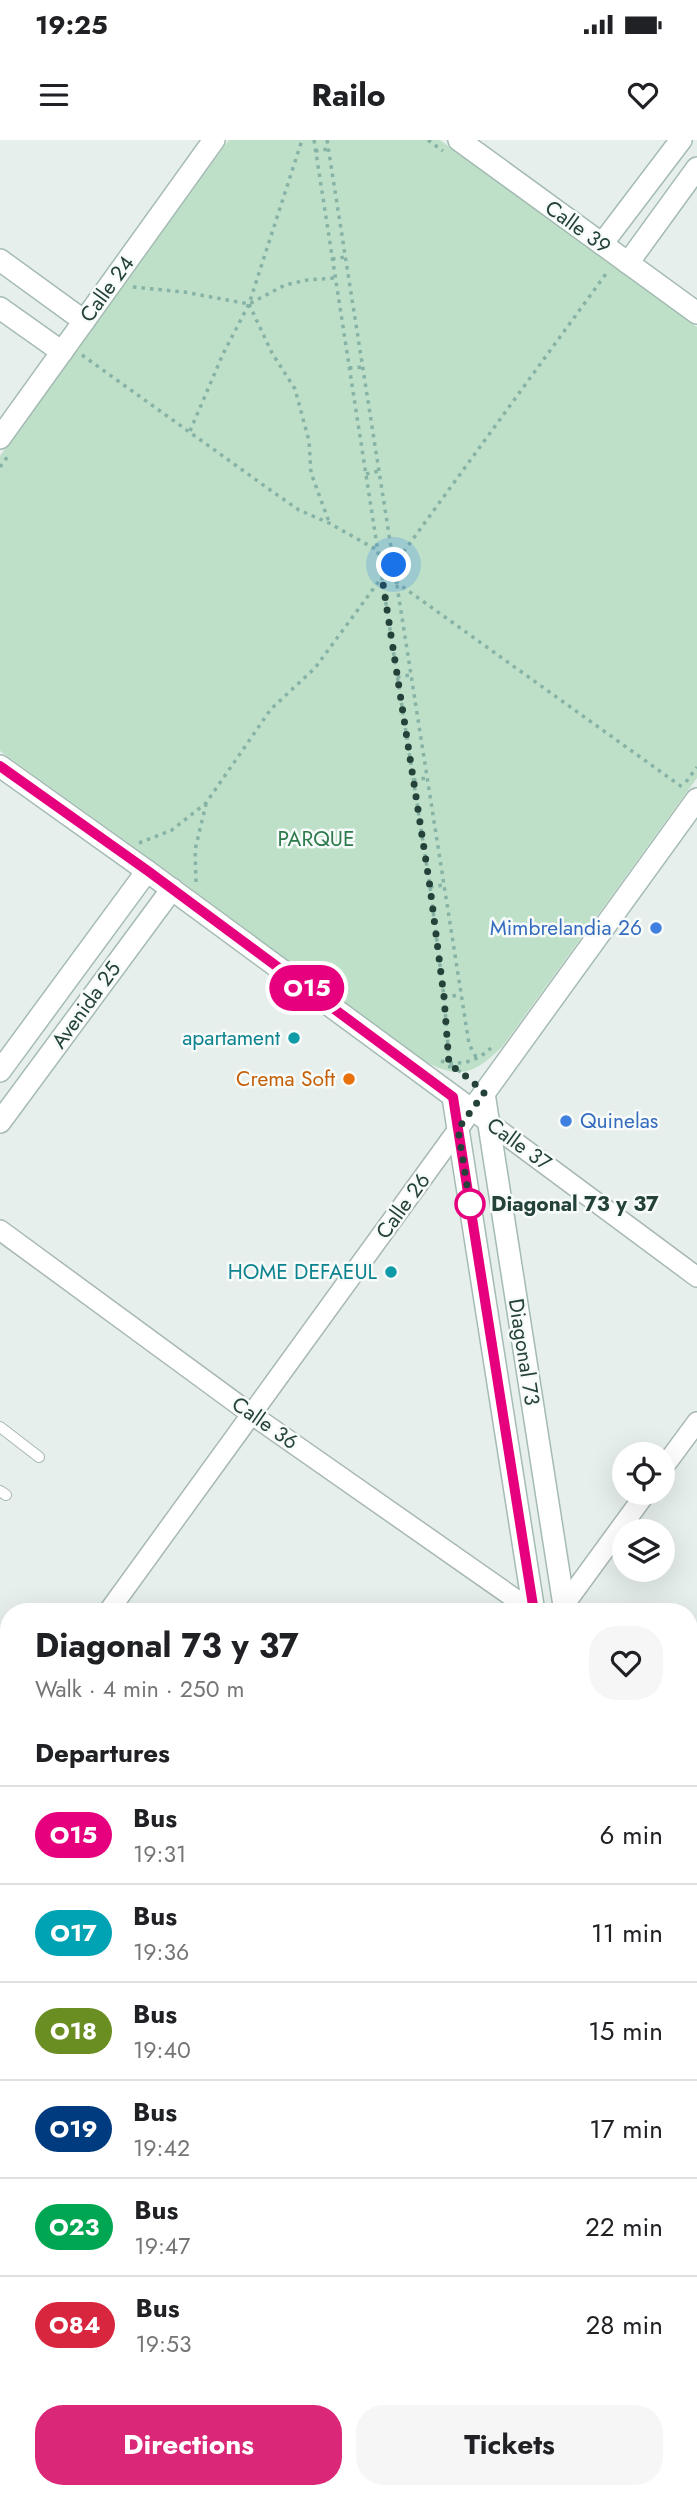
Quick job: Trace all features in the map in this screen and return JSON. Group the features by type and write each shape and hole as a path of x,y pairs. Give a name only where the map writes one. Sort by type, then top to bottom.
{"main road":[{"name":"Calle 24","path":"0,438 72,353 84,321 214,140"},
{"name":"Calle 39","path":"459,140 601,244 618,267 697,313"},
{"path":"601,244 681,140"},
{"path":"618,267 697,168"},
{"path":"0,260 84,321"},
{"path":"0,308 72,353"},
{"name":"Calle 37","path":"0,766 148,871 453,1097 481,1108"},
{"name":"Calle 26","path":"481,1108 688,803"},
{"name":"Avenida 25","path":"0,1071 148,871"},
{"name":"Avenida 25","path":"0,1122 172,889"},
{"name":"Diagonal 73","path":"453,1097 533,1603"},
{"name":"Diagonal 73","path":"481,1108 561,1603"}],"street":[{"name":"Calle 26","path":"114,1603 458,1129 481,1108"},
{"name":"Calle 37","path":"481,1108 697,1277"},
{"name":"Calle 36","path":"0,1230 251,1414 521,1603"},
{"path":"675,1452 697,1422"},
{"path":"566,1603 637,1505"}],"lane":[{"path":"0,1426 38,1457"}],"path":[{"path":"190,432 223,354 249,303 302,140"},
{"path":"314,140 430,887 444,997 449,1064"},
{"path":"327,140 461,995 469,1044 477,1059"},
{"path":"315,151 329,149"},
{"path":"332,259 345,257"},
{"path":"136,844 172,830 206,803 271,709 315,668 618,267"},
{"path":"133,287 249,303 285,285 335,278"},
{"path":"249,303 272,353 295,389 309,441 311,473 330,523"},
{"path":"72,353 299,509 377,550 397,582 688,803 697,767"},
{"path":"349,368 363,367"},
{"path":"366,474 379,471"},
{"path":"397,677 411,675"},
{"path":"413,780 427,778"},
{"path":"196,888 195,850 206,803"},
{"path":"430,887 444,885"},
{"path":"444,997 461,995"},
{"path":"449,1064 477,1059 495,1044"},
{"path":"438,1061 449,1064 471,1080 481,1108"}],"green space":[{"name":"PARQUE","path":"229,140 440,140 697,327 697,778 502,1047 483,1063 466,1071 447,1071 424,1061 0,751 0,456"}],"bus line":[{"name":"O15","path":"0,766 148,871 453,1097 533,1603"}],"place":[{"name":"Mimbrelandia 26","path":"656,928"},
{"name":"apartament","path":"294,1038"},
{"name":"Crema Soft","path":"349,1079"},
{"name":"Quinelas","path":"566,1121"},
{"name":"Diagonal 73 y 37","path":"470,1204"},
{"name":"HOME DEFAEUL","path":"391,1272"}],"route":[{"path":"394,565 382,577 430,887 444,997 449,1064 484,1093 458,1129 470,1204"}]}
